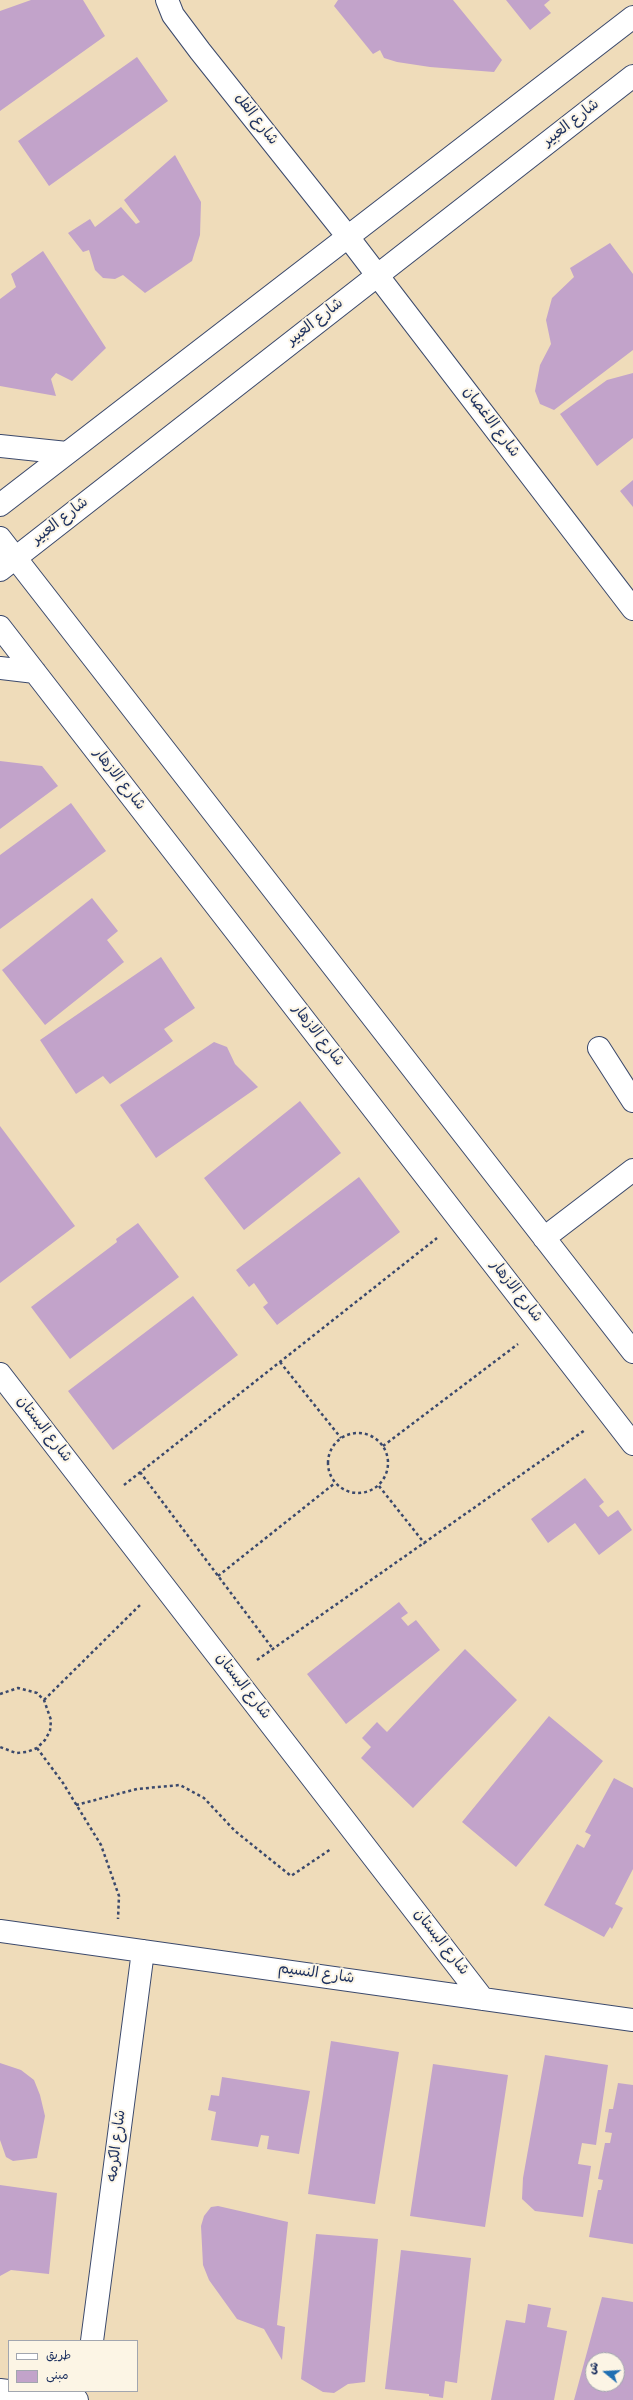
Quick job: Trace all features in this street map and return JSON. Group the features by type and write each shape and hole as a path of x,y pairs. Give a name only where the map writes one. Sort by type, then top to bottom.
{"street":[{"name":"شارع الفل","path":"167,0 173,15 200,51 348,237"},
{"path":"0,505 633,17"},
{"name":"شارع العبير","path":"8,564 633,76"},
{"name":"شارع الاغصان","path":"348,237 633,609"},
{"path":"0,446 67,453"},
{"path":"0,538 8,564 633,1352"},
{"name":"شارع الازهار","path":"0,627 633,1444"},
{"path":"0,668 34,672"},
{"path":"599,1048 633,1101"},
{"path":"544,1238 633,1170"},
{"name":"شارع البستان","path":"0,1374 483,1999"},
{"name":"شارع النسيم","path":"0,1931 633,2020"},
{"name":"شارع الكرمه","path":"92,2340 143,1951"},
{"path":"15,2392 77,2400"}],"path":[{"path":"100,1504 460,1220"},
{"path":"383,1446 541,1326"},
{"path":"280,1362 341,1438"},
{"path":"234,1677 609,1413"},
{"path":"360,1432 372,1436 383,1446 388,1465 386,1476 379,1486 368,1492 356,1493 344,1491 335,1484 329,1473 328,1461 331,1450 341,1438 348,1434 360,1432"},
{"path":"140,1472 273,1649"},
{"path":"218,1576 335,1484"},
{"path":"379,1486 425,1544"},
{"path":"44,1700 162,1583"},
{"path":"0,1694 18,1688 37,1693 44,1700 51,1720 50,1731 45,1740 37,1748 16,1754 0,1747"},
{"path":"37,1748 101,1845 119,1896 117,1947"},
{"path":"76,1805 137,1789 180,1785 204,1798 235,1831 291,1876 355,1833"}],"building":[{"path":"31,0 83,0 105,36 0,111 0,11"},
{"path":"338,0 453,0 502,60 494,72 430,67 397,62 384,58 380,50 373,54 334,6"},
{"path":"506,0 550,0 544,5 551,13 530,30"},
{"path":"137,57 168,101 49,186 18,141"},
{"path":"175,155 201,202 200,235 192,261 145,293 123,275 115,279 103,278 95,270 89,250 83,252 68,233 90,219 95,227 121,207 136,224 140,222 124,200"},
{"path":"610,243 633,274 633,350 554,410 540,404 535,391 540,365 551,344 546,320 552,298 574,277 570,268"},
{"path":"43,251 106,348 72,381 56,373 51,379 56,396 0,386 0,299 16,287 11,274"},
{"path":"633,373 633,438 597,466 560,414 607,380"},
{"path":"633,480 633,507 620,491"},
{"path":"0,761 42,766 58,786 0,829"},
{"path":"71,803 106,851 0,929 0,855"},
{"path":"92,898 118,931 107,940 124,962 45,1025 2,970"},
{"path":"161,957 195,1008 164,1029 173,1041 110,1084 103,1076 76,1094 40,1040"},
{"path":"214,1042 227,1047 235,1064 258,1087 156,1158 120,1105"},
{"path":"300,1101 341,1153 244,1230 204,1178"},
{"path":"0,1126 75,1226 0,1283"},
{"path":"359,1177 400,1232 277,1325 263,1307 268,1303 254,1283 249,1287 236,1270"},
{"path":"138,1223 179,1277 70,1359 31,1307 117,1242 116,1239"},
{"path":"193,1296 238,1355 113,1450 68,1391"},
{"path":"585,1478 604,1502 599,1506 608,1517 618,1510 632,1530 599,1555 575,1523 548,1543 531,1519"},
{"path":"399,1602 408,1613 401,1618 408,1626 416,1620 440,1650 346,1724 307,1674"},
{"path":"465,1649 517,1700 413,1808 361,1758 371,1747 362,1738 377,1722 387,1732"},
{"path":"549,1716 603,1761 516,1867 462,1822"},
{"path":"614,1778 633,1788 633,1869 615,1904 623,1908 612,1929 610,1927 604,1937 544,1905 577,1844 584,1848 591,1835 585,1832"},
{"path":"331,2041 399,2052 375,2204 308,2194"},
{"path":"545,2055 608,2065 596,2145 582,2143 578,2164 591,2166 583,2217 535,2211 522,2199 523,2178"},
{"path":"0,2063 21,2070 34,2080 40,2095 45,2116 37,2158 13,2161 6,2157 0,2140"},
{"path":"433,2064 508,2075 485,2227 410,2216"},
{"path":"222,2077 310,2091 299,2154 267,2149 269,2136 261,2135 258,2147 211,2140 216,2112 208,2110 211,2095 219,2096"},
{"path":"618,2083 633,2085 633,2244 589,2237 598,2190 601,2190 603,2180 598,2179 605,2143 610,2143 612,2133 605,2132 609,2109 613,2109"},
{"path":"0,2185 57,2193 49,2274 11,2270 0,2276"},
{"path":"218,2206 288,2222 277,2325 285,2327 282,2360 264,2329 237,2319 209,2280 203,2265 201,2226 204,2216 211,2207"},
{"path":"316,2234 378,2239 365,2382 348,2384 334,2393 323,2392 301,2379"},
{"path":"401,2250 471,2258 457,2383 445,2381 443,2398 429,2396 429,2394 385,2389"},
{"path":"602,2297 633,2302 633,2400 574,2400 585,2360 585,2392 625,2392 625,2352 587,2352"},
{"path":"528,2304 551,2308 547,2327 567,2331 554,2400 491,2400 506,2320 525,2323"}]}
